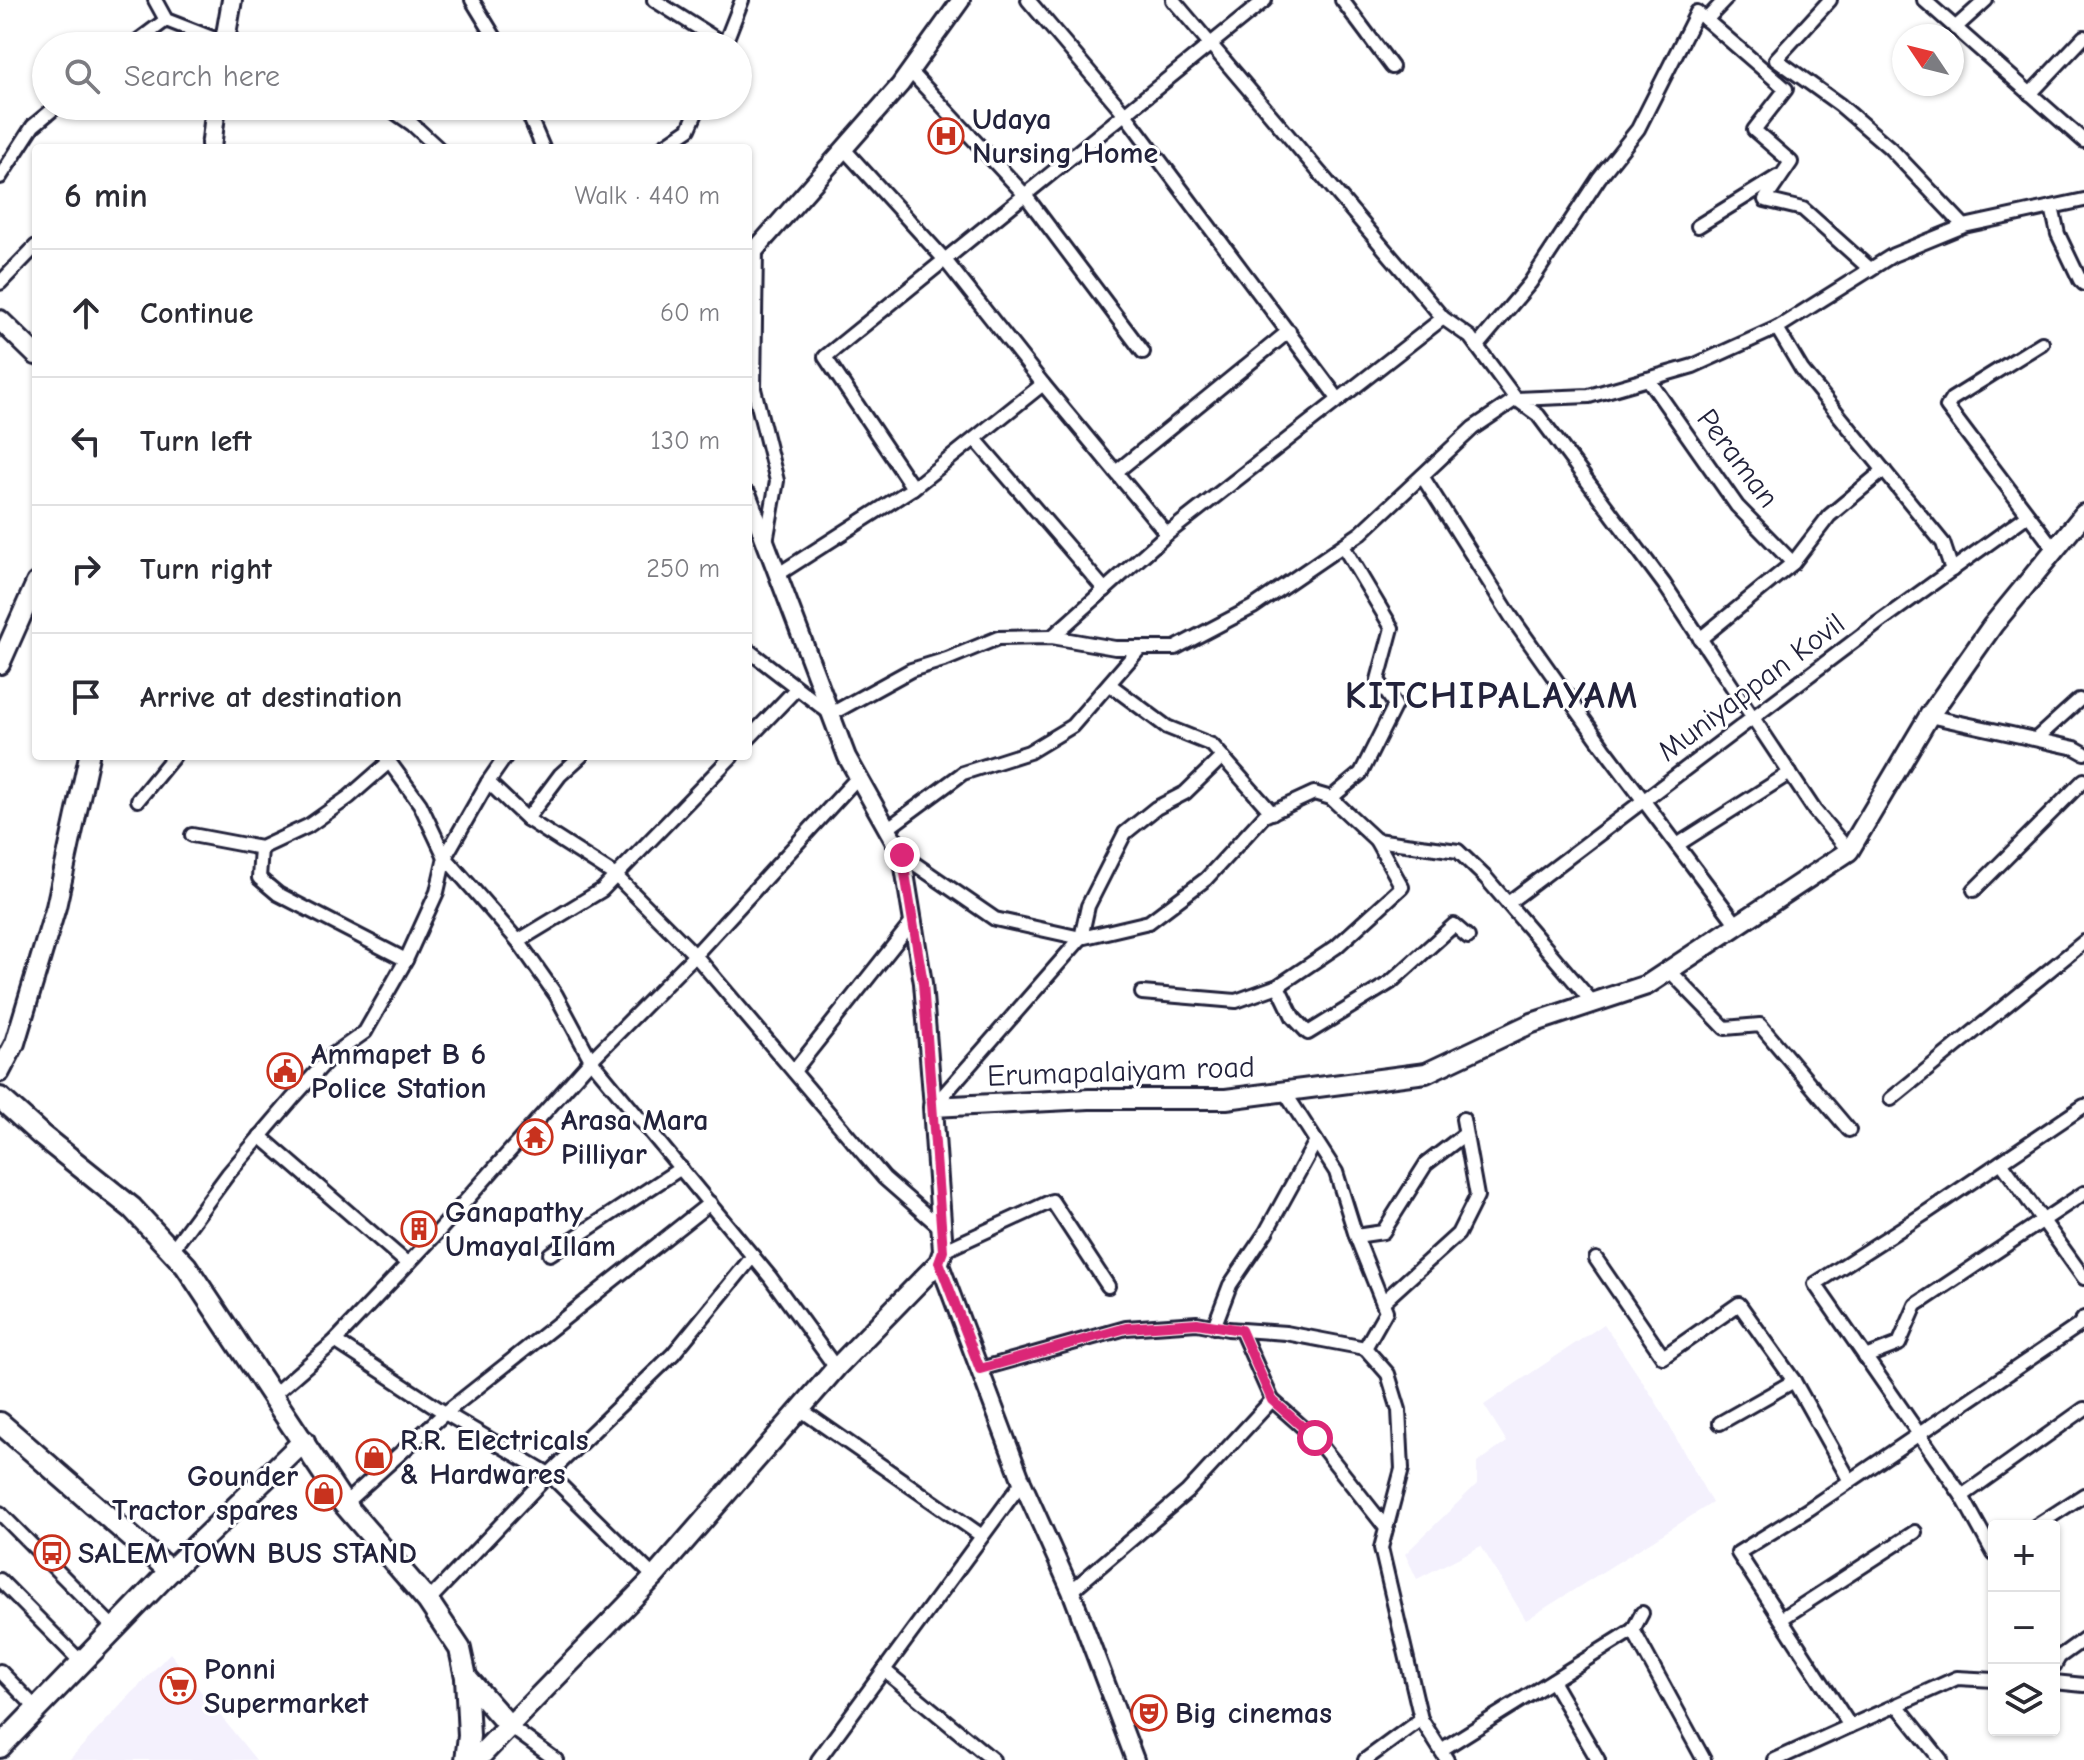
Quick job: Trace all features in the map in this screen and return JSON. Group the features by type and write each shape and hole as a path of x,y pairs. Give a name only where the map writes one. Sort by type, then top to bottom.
{"main road":[{"path":"226,32 232,0"},
{"path":"211,144 214,120"},
{"path":"0,320 32,351"},
{"name":"Erumapalaiyam road","path":"933,1107 1089,1099 1226,1099 1426,1073 1532,1023 1647,985 1849,851 1929,716 1993,625 2084,514"},
{"path":"0,664 32,592"},
{"path":"0,1072 15,1043 56,907 88,760"},
{"path":"0,1098 132,1208 186,1266 344,1504 428,1601 460,1649 466,1677 469,1736 466,1760"},
{"path":"476,1760 654,1577 836,1368 941,1256 933,1107"},
{"path":"0,1423 170,1571"},
{"path":"0,1747 170,1571 304,1441"},
{"path":"466,1677 509,1726"}],"street":[{"path":"155,0 166,20 195,32"},
{"path":"472,0 491,32"},
{"path":"654,0 704,32"},
{"path":"729,32 742,0"},
{"path":"765,544 777,481 754,389 752,254 910,71 961,0"},
{"path":"1028,0 1125,114 1339,400"},
{"path":"1173,0 1443,318 1470,337 1516,399 1538,415 1664,584 1815,811 1849,851"},
{"path":"913,488 825,357 1265,0"},
{"path":"1342,0 1392,67"},
{"path":"1706,20 1725,0"},
{"path":"1830,0 1776,59 1840,105 1890,148 1964,226"},
{"path":"1924,0 1951,24"},
{"path":"1959,24 1986,0"},
{"path":"1477,346 1530,283 1599,178 1638,129 1697,12 1786,89 1754,130 1791,162 1765,200 1803,209 1870,269"},
{"path":"150,32 166,20"},
{"path":"1964,36 2084,141"},
{"path":"2030,94 2084,37"},
{"path":"910,71 1025,195 1143,352"},
{"path":"0,177 33,126 40,120"},
{"path":"406,120 433,144"},
{"path":"530,120 540,144"},
{"path":"667,144 689,129 693,120"},
{"path":"844,149 945,260 1167,534"},
{"path":"1698,226 1783,174"},
{"path":"831,714 911,670 998,638 1052,637 1115,648 1175,648 1253,607 1361,533 1473,428 1516,399 1589,396 1693,366 1777,328 1893,255 1964,226 2084,200"},
{"path":"2052,207 2058,234 2084,284"},
{"path":"0,283 32,250"},
{"path":"1052,637 1167,534 1443,318"},
{"path":"1777,328 1802,370 1943,543 1952,570"},
{"path":"1116,472 1289,331"},
{"path":"2042,343 1952,399 1947,407 2055,550"},
{"name":"Peraman","path":"1648,379 1737,506 1793,563"},
{"path":"777,575 913,488 1043,384"},
{"path":"975,439 1105,590"},
{"path":"1700,639 1793,563 1829,516 1884,470"},
{"path":"1422,476 1512,618 1738,926"},
{"path":"752,507 847,757 902,855 923,983 933,1107"},
{"name":"Muniyappan Kovil","path":"1508,903 2028,515"},
{"path":"1331,798 1361,773 1395,705 1378,680 1392,628 1343,546"},
{"path":"887,829 963,773 1029,752 1072,726 1140,648"},
{"path":"752,653 831,714"},
{"path":"1109,684 1167,727 1212,745 1272,813"},
{"path":"752,735 797,688"},
{"path":"2036,739 2079,700"},
{"path":"1929,716 2075,748 2084,753"},
{"path":"933,1107 1081,938 1088,906 1125,833 1156,808 1185,793 1222,757"},
{"path":"138,800 171,760"},
{"path":"192,835 261,848 308,826 349,797 386,760"},
{"path":"388,760 420,804 445,857 518,941 556,995 591,1060 753,1256 836,1368"},
{"path":"172,1250 260,1136 331,1056 365,1032 406,960 437,892 445,857 503,760"},
{"path":"527,819 560,775 577,760"},
{"path":"518,941 602,890 728,760"},
{"path":"1677,845 1790,773"},
{"path":"273,1395 335,1341 408,1264 591,1060 695,955 858,777"},
{"path":"1974,890 2084,780"},
{"path":"488,782 527,819 616,876 695,955 884,1178 941,1228"},
{"path":"902,855 995,919 1081,938 1149,922 1206,879 1264,816 1314,793 1331,798 1376,840 1402,887 1336,947 1278,986 1236,1001 1142,993"},
{"path":"1376,840 1458,851 1508,903 1593,1003"},
{"path":"261,848 259,878 278,894 406,960"},
{"path":"794,1071 913,921"},
{"path":"1278,986 1293,1017 1308,1033 1391,982 1454,925 1468,937"},
{"path":"1891,1099 2084,942"},
{"path":"1669,970 1725,1028 1760,1025 1849,1130"},
{"path":"1284,1091 1336,1172 1356,1236 1386,1311 1365,1348"},
{"path":"1988,1543 1962,1496 1815,1284 2084,1106"},
{"path":"1383,1302 1458,1234 1477,1196 1463,1119"},
{"path":"1356,1236 1383,1232 1426,1164 1465,1134"},
{"path":"260,1136 408,1264"},
{"path":"1214,1327 1230,1285 1266,1232 1316,1141"},
{"path":"2001,1162 2084,1278"},
{"path":"550,1254 681,1168"},
{"path":"1865,1357 1899,1344 1916,1305 2084,1193"},
{"path":"1108,1286 1052,1201 941,1256 1022,1482 1071,1591 1132,1757"},
{"path":"344,1504 445,1413 710,1203"},
{"path":"428,1601 549,1474 673,1354 753,1256"},
{"path":"1596,1259 1663,1357 1739,1304 1794,1381 1850,1481"},
{"path":"1850,1726 1738,1553 1919,1435 2078,1326 2084,1318"},
{"path":"980,1369 1126,1328 1197,1323 1286,1333 1365,1348 1388,1374 1399,1410 1402,1469 1381,1548 1421,1719 1444,1755 1633,1630 1642,1613"},
{"path":"1241,1330 1272,1400 1315,1438 1386,1528"},
{"path":"335,1341 445,1413 549,1474 654,1577"},
{"path":"1720,1423 1794,1381"},
{"path":"1071,1591 1187,1492 1272,1400"},
{"path":"800,1409 982,1536"},
{"path":"1962,1496 2084,1409"},
{"path":"823,1758 1022,1482"},
{"path":"2045,1520 2084,1495"},
{"path":"0,1513 114,1628"},
{"path":"1781,1619 1915,1532"},
{"path":"0,1580 81,1662"},
{"path":"1633,1630 1704,1760"},
{"path":"2055,1664 2059,1657 2084,1639"},
{"path":"884,1670 993,1760"},
{"path":"0,1671 36,1708"},
{"path":"1775,1760 1957,1678 1988,1680"},
{"path":"1552,1681 1598,1760"},
{"path":"2060,1683 2084,1685"},
{"path":"1897,1705 1941,1760"},
{"path":"1365,1760 1421,1719"},
{"path":"509,1726 556,1760"},
{"path":"1801,1748 1811,1760"}],"shaded area":[{"path":"1604,1324 1656,1402 1712,1503 1526,1620 1481,1546 1417,1579 1405,1554 1477,1484 1477,1463 1507,1442 1484,1405"},
{"path":"170,1653 256,1760 69,1760"}],"place":[{"name":"Udaya Nursing Home","path":"946,136"},
{"name":"Ammapet B 6 Police Station","path":"285,1071"},
{"name":"Arasa Mara Pilliyar","path":"535,1137"},
{"name":"Ganapathy Umayal Illam","path":"419,1229"},
{"name":"R.R. Electricals & Hardwares","path":"374,1457"},
{"name":"Gounder Tractor spares","path":"324,1493"},
{"name":"SALEM TOWN BUS STAND","path":"52,1553"},
{"name":"Ponni Supermarket","path":"178,1686"},
{"name":"Big cinemas","path":"1149,1713"}],"district":[{"name":"KITCHIPALAYAM","path":"1492,695"}],"route":[{"path":"902,855 923,983 939,1173 943,1251 939,1262 980,1369 1126,1328 1197,1323 1241,1330 1272,1400 1315,1438"}]}
